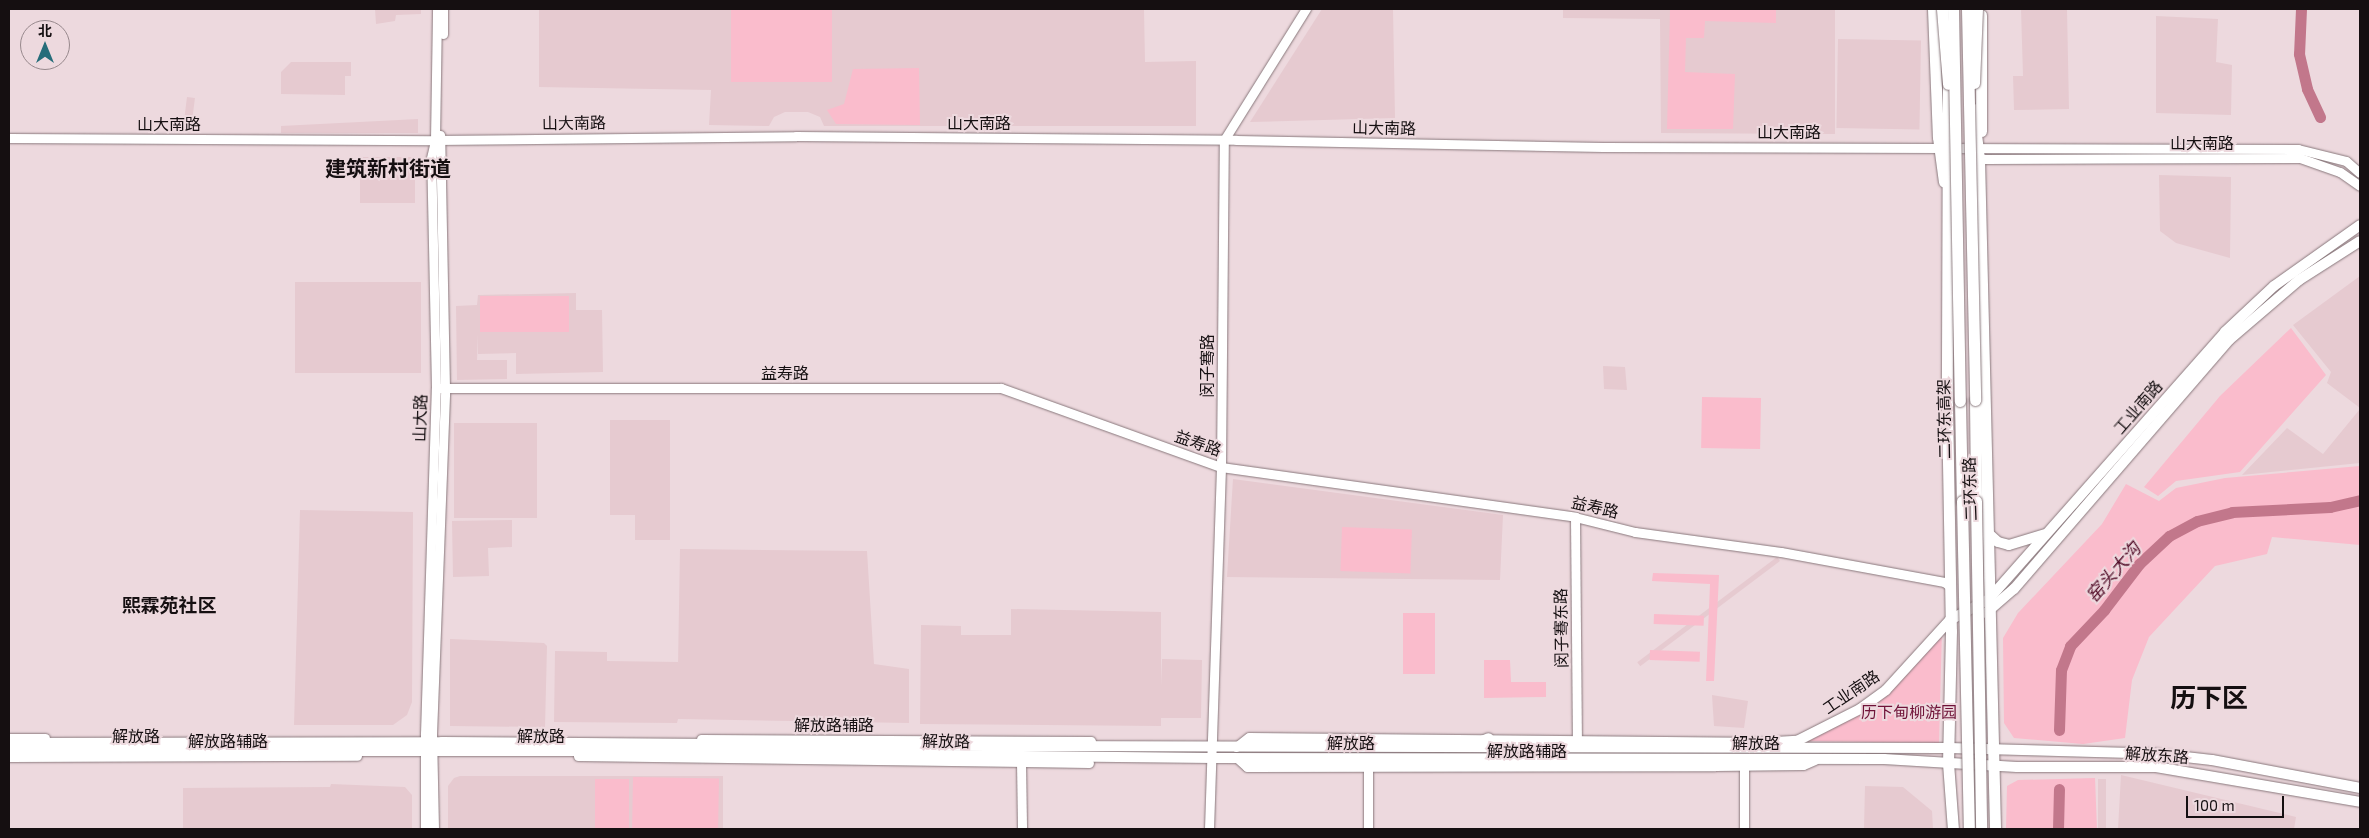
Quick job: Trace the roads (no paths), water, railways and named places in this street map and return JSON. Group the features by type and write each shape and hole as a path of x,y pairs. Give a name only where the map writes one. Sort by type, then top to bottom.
{"highway":[{"name":"二环东路","path":"1933,9 1936,96 1948,146"},
{"path":"1942,9 1948,146"},
{"name":"二环东路","path":"1948,9 1949,63 1945,85 1949,208 1948,585 1950,620 1948,763 1953,829"},
{"name":"二环东高架","path":"1953,9 1948,146 1975,827"},
{"name":"二环东路","path":"1968,9 1975,150 1988,533 1995,829"},
{"name":"二环东高架","path":"1968,9 1975,150 1975,827"},
{"path":"1975,150 1977,9"},
{"name":"二环东路","path":"1975,150 1983,87 1981,9"},
{"name":"二环东路","path":"1970,61 1983,87"},
{"name":"二环东路","path":"1935,65 1945,85"},
{"name":"二环东路","path":"1936,96 1945,85"}],"main road":[{"name":"工业南路","path":"1783,745 1797,741 1830,725 1886,690 1950,620 1989,599 2225,332 2274,286 2360,225"},
{"name":"工业南路","path":"1989,613 2014,589 2229,340 2300,280 2360,241"},
{"path":"1988,533 1998,542 2009,545 2032,540 2053,527"},
{"path":"1950,620 1989,613"},
{"path":"1468,747 1489,738"},
{"name":"解放路","path":"9,743 1094,752 1212,758 1820,759 1949,748"},
{"name":"解放路","path":"1094,752 1211,747 1783,745 1883,754 1948,763"},
{"name":"解放路","path":"9,751 359,747"},
{"name":"解放东路","path":"1949,748 1992,751 2082,752 2212,760 2360,788"},
{"path":"1540,766 1562,758"},
{"name":"解放东路","path":"1948,763 2184,771 2360,802"}],"street":[{"name":"山大路","path":"437,9 437,140"},
{"name":"山大路","path":"425,829 441,388 431,158 437,140 444,9"},
{"path":"1224,140 1306,9"},
{"name":"山大南路","path":"9,138 437,140 776,136 1224,140 1603,147 1948,146 1975,150 2300,158 2340,172 2360,186"},
{"name":"闵子骞路","path":"1211,829 1211,747 1221,467 1224,140"},
{"name":"山大南路","path":"1975,150 2303,149 2346,161 2360,173"},
{"name":"益寿路","path":"441,388 1001,388 1221,467 1575,517 1635,532 1781,552 1944,582 1948,585"},
{"name":"闵子骞东路","path":"1575,517 1577,738"},
{"name":"解放路辅路","path":"1236,747 1249,737 1577,738 1783,745"},
{"name":"解放路辅路","path":"9,738 335,738"},
{"name":"解放路辅路","path":"9,757 359,747"},
{"name":"山大路","path":"429,747 434,829"},
{"path":"575,747 1021,762 1094,752"},
{"name":"解放路辅路","path":"575,747 1094,752"},
{"name":"解放路辅路","path":"1237,758 1247,767 1744,765 1803,764 1820,759"},
{"path":"1021,762 1022,829"},
{"path":"1744,765 1744,829"},
{"path":"1368,766 1368,829"}],"waterway":[{"name":"窑头大沟","path":"2301,9 2299,54 2307,89 2320,117"},
{"name":"窑头大沟","path":"2059,730 2061,670 2070,646 2104,610 2139,564 2169,536 2197,521 2232,512 2330,507 2360,500"},
{"name":"窑头大沟","path":"2058,829 2059,789"}],"district":[{"name":"建筑新村街道","path":"388,168"},
{"name":"熙霖苑社区","path":"169,605"},
{"name":"历下区","path":"2209,697"}],"park label":[{"name":"历下甸柳游园","path":"1909,712"}]}
